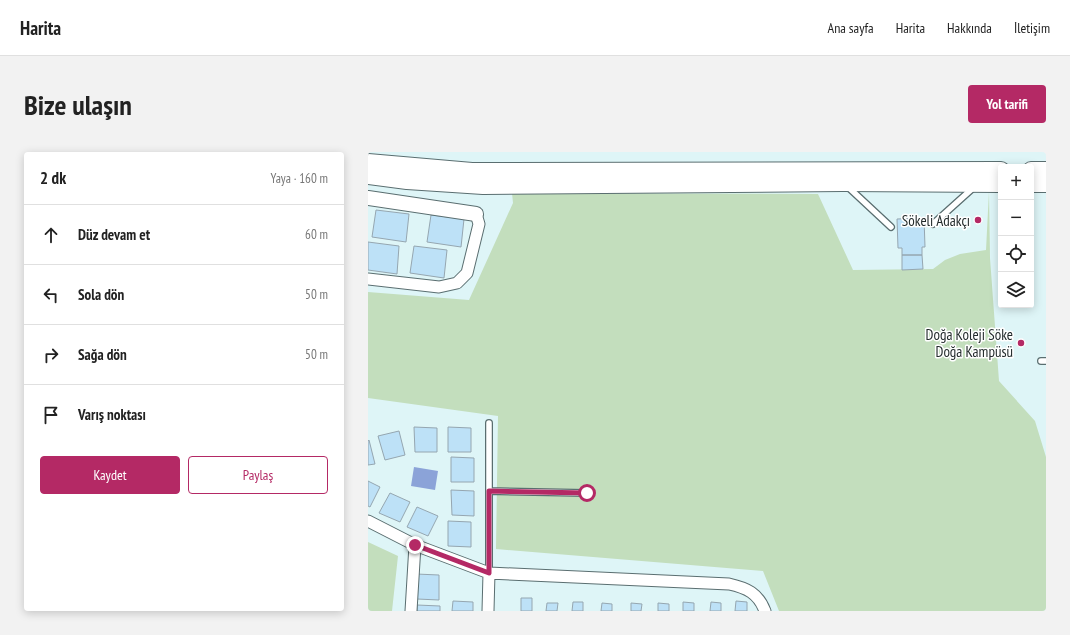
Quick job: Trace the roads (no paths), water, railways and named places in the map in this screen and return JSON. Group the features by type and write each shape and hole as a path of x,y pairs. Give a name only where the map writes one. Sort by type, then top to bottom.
{"main road":[{"path":"368,162 472,171 624,172 813,169 998,170"},
{"path":"1034,170 1046,170"},
{"path":"368,176 407,181 483,186 844,183 998,184"},
{"path":"1034,184 1046,184"}],"street":[{"path":"368,198 476,214 480,224 467,273 457,283 439,287 368,279"},
{"path":"368,522 415,545 489,573 729,584 746,588 762,602 764,611"},
{"path":"411,611 415,545"},
{"path":"488,611 487,600 489,573"}],"lane":[{"path":"844,183 891,226"},
{"path":"933,224 977,184"},
{"path":"489,423 489,573"},
{"path":"489,491 587,493"}],"water":[{"path":"414,467 438,471 435,490 411,486"}],"place":[{"name":"Sökeli Adakçı","path":"978,220"},
{"name":"Doğa Koleji Söke Doğa Kampüsü","path":"1021,343"}]}
